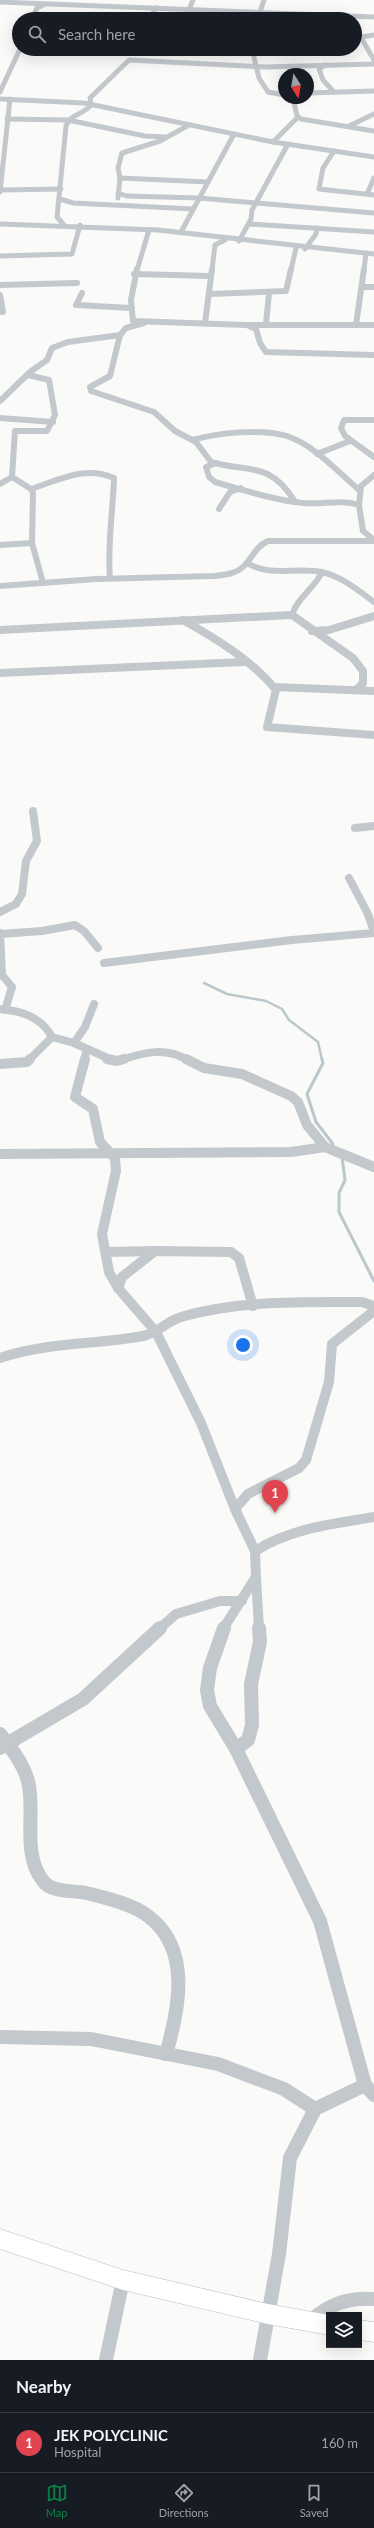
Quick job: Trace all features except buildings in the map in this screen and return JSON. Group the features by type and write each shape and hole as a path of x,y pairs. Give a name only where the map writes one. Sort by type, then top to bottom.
{"main road":[{"path":"0,2239 123,2280 268,2314 320,2323"},
{"path":"362,2330 374,2332"}],"street":[{"path":"108,0 108,6"},
{"path":"189,10 194,0"},
{"path":"0,2 260,12 264,0"},
{"path":"35,12 37,8 45,4"},
{"path":"153,12 156,8"},
{"path":"362,16 374,17"},
{"path":"362,36 374,35"},
{"path":"362,43 374,60"},
{"path":"0,92 16,56"},
{"path":"77,102 90,98 135,56"},
{"path":"254,56 259,78 268,92 278,94"},
{"path":"129,60 256,66 325,64 374,60"},
{"path":"179,71 186,63"},
{"path":"325,64 319,69 323,80 334,92"},
{"path":"0,75 6,76"},
{"path":"314,94 374,91"},
{"path":"64,225 57,217 61,190 63,149 68,120 77,113 88,110 91,105 90,98"},
{"path":"0,99 77,102 273,142 374,157"},
{"path":"10,99 3,133 1,191 61,190"},
{"path":"294,104 296,118"},
{"path":"358,126 374,114"},
{"path":"296,118 348,126 358,126 374,131"},
{"path":"273,142 296,118"},
{"path":"7,119 68,120 145,136 166,137"},
{"path":"118,204 120,178 118,168 122,153 166,137 189,125"},
{"path":"181,232 234,134"},
{"path":"239,241 252,220 252,210 288,144"},
{"path":"334,151 323,168 319,189 374,195"},
{"path":"120,178 208,182"},
{"path":"367,194 374,178"},
{"path":"118,193 128,196 199,198 374,213"},
{"path":"60,199 73,202 193,209"},
{"path":"0,224 80,225 181,232 225,240 305,249 374,254"},
{"path":"249,224 374,232"},
{"path":"0,256 70,255 72,254 80,225"},
{"path":"305,249 316,234 317,228"},
{"path":"149,230 138,268 134,274 130,308 133,321 144,323 205,323 245,325 374,325"},
{"path":"205,323 210,276 216,245 225,240"},
{"path":"209,294 270,293 286,291 296,248"},
{"path":"356,325 363,287 366,253"},
{"path":"134,274 210,276"},
{"path":"0,285 77,283"},
{"path":"363,287 374,287"},
{"path":"82,293 76,305 130,308"},
{"path":"256,329 264,324 270,293"},
{"path":"0,295 3,312 0,312"},
{"path":"144,323 126,328 120,335 110,376 90,387 91,391 116,401 149,410 175,431 192,440 207,458 216,464"},
{"path":"245,325 256,329"},
{"path":"256,329 260,343 266,352 287,354 374,355"},
{"path":"0,401 47,360 50,350 57,345 104,340 120,335"},
{"path":"12,477 15,431 46,431 55,415 50,381 46,378 28,375"},
{"path":"0,418 52,422"},
{"path":"374,420 344,420 342,423 342,432 350,441 374,457"},
{"path":"192,440 202,435 214,434 280,434 297,441 317,454 358,489"},
{"path":"317,454 350,441"},
{"path":"294,500 286,487 272,476 255,468 216,464 206,467 211,480 266,496 310,503 350,503 359,505"},
{"path":"31,489 86,471 98,470 114,478 108,559 110,578"},
{"path":"374,475 364,481 358,489 361,529 367,537 374,540"},
{"path":"0,484 12,477"},
{"path":"12,477 31,489 34,500 32,543 43,583"},
{"path":"219,509 230,492 241,488"},
{"path":"229,574 249,564 256,546 268,541 374,540"},
{"path":"0,545 32,543"},
{"path":"249,564 262,571"},
{"path":"0,586 110,578 175,578 262,571 322,572 352,585 374,602"},
{"path":"292,615 296,605 316,585 322,572"},
{"path":"0,630 292,615 312,631 353,658 363,670 363,683 356,690"},
{"path":"312,631 328,630 374,616"},
{"path":"183,620 206,633 266,677 274,687 276,690 267,727 374,735"},
{"path":"0,673 244,662"},
{"path":"274,687 374,691"},
{"path":"0,912 14,907 20,901 24,888 25,862 36,844 33,811"},
{"path":"355,828 374,826"},
{"path":"104,963 292,940 374,932 367,912 350,878"},
{"path":"98,948 93,945 86,932 77,926 71,925 42,932 0,934 2,975 12,987 3,1010 37,1018 44,1023 52,1037 74,1043 104,1058 117,1061 144,1052 156,1050 181,1056 204,1068 242,1074 277,1088 298,1102 307,1125 325,1147"},
{"path":"74,1043 86,1027 94,1004"},
{"path":"0,1064 27,1062 52,1037"},
{"path":"87,1049 75,1097 93,1107 97,1114 99,1140 108,1152 115,1158 116,1171 102,1234 107,1252 109,1272 118,1288 156,1332 214,1452 235,1509 255,1551 260,1642 251,1684 252,1725 248,1740 236,1749"},
{"path":"0,1154 108,1152 291,1152 325,1147 339,1151 374,1167"},
{"path":"107,1252 155,1251 236,1254 240,1258 253,1306"},
{"path":"118,1288 122,1277 155,1251"},
{"path":"0,1358 20,1350 44,1345 115,1340 156,1332 179,1318 253,1306 291,1302 362,1302 371,1305 374,1311 332,1344 329,1382 306,1460 299,1468 248,1494 235,1509"},
{"path":"255,1551 269,1540 303,1530 374,1517"},
{"path":"256,1577 242,1601 226,1622 210,1668 206,1690 210,1706 217,1720 236,1749 320,1921 342,1996 349,2028 370,2090 315,2109 290,2158 285,2187 279,2254 260,2360"},
{"path":"166,2054 172,2038 179,1964 162,1929 148,1916 89,1894 54,1888 44,1883 37,1871 31,1842 29,1786 22,1763 3,1742 83,1699 138,1646 176,1614 220,1601 242,1601"},
{"path":"0,2037 91,2039 218,2064 284,2089 315,2109"},
{"path":"106,2360 123,2280"},
{"path":"320,2323 329,2305 359,2297 374,2299"}],"waterway":[{"path":"204,983 227,994 266,1001 282,1009 289,1020 318,1042 322,1060"},
{"path":"322,1059 323,1063 307,1094 316,1122 333,1144"},
{"path":"342,1157 345,1180 339,1193 339,1212 374,1281"}],"place":[{"name":"JEK POLYCLINIC","path":"275,1513"}]}
